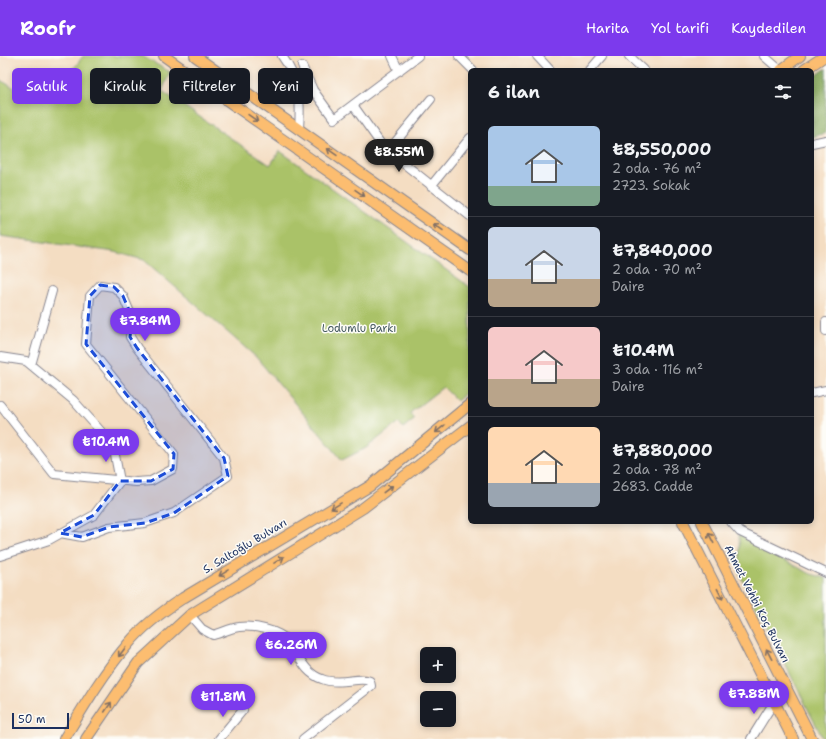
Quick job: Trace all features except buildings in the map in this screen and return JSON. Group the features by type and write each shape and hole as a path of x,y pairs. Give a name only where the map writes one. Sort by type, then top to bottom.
{"main road":[{"path":"164,56 468,270"},
{"path":"195,56 468,249"},
{"path":"783,68 800,56"},
{"path":"807,68 825,56"},
{"name":"S. Saltoğlu Bulvarı","path":"64,739 97,686 129,643 156,616 183,598 370,486 468,406"},
{"path":"86,739 138,663 190,615 362,508 468,428"},
{"path":"684,524 793,739"},
{"name":"Ahmet Vehbi Koç Bulvarı","path":"703,524 812,739"}],"street":[{"path":"282,56 298,86 301,106 299,129"},
{"path":"392,56 399,71"},
{"path":"302,66 313,90 334,120 418,56"},
{"path":"459,56 471,68"},
{"path":"537,56 548,68"},
{"path":"592,68 602,56"},
{"path":"629,56 642,68"},
{"path":"764,56 778,68"},
{"path":"388,151 430,99"},
{"path":"353,105 383,147 431,186 468,213"},
{"path":"431,186 468,140"},
{"path":"814,143 826,140"},
{"path":"0,405 54,474 120,482 150,481 173,469 174,454 86,344 90,296 100,285 114,287 123,296 132,317 130,337 137,348 224,458 228,476 174,513 145,523 109,527 82,537 60,533"},
{"path":"31,365 52,291"},
{"path":"826,322 826,330"},
{"path":"0,357 26,361 73,400 113,445 120,482 94,514 49,540 0,556"},
{"path":"814,393 826,390"},
{"path":"733,524 740,532 826,573"},
{"path":"190,615 202,629 213,635 239,627 259,626 273,632 287,640 297,657 311,674 321,679 338,683 364,680 370,681 371,686 303,739"},
{"path":"751,739 774,702"},
{"path":"219,739 242,710"}],"highlighted area":[{"path":"100,285 114,287 123,296 132,317 130,337 137,348 224,458 228,476 174,513 145,523 109,527 82,537 60,533 94,515 120,481 151,481 173,469 174,454 86,344 90,296"}],"green space":[{"name":"Lodumlu Parkı","path":"83,56 142,56 169,71 162,91 169,96 169,104 181,104 270,165 280,151 468,286 468,391 457,401 443,387 410,413 414,419 403,428 398,423 366,448 342,460 256,357 144,260 115,252 0,236 0,80 12,87 12,104 82,104 82,68 73,68"},
{"path":"826,68 826,133 814,136 814,77"},
{"path":"739,534 753,544 811,574 826,578 826,739 823,739 740,575"}]}
